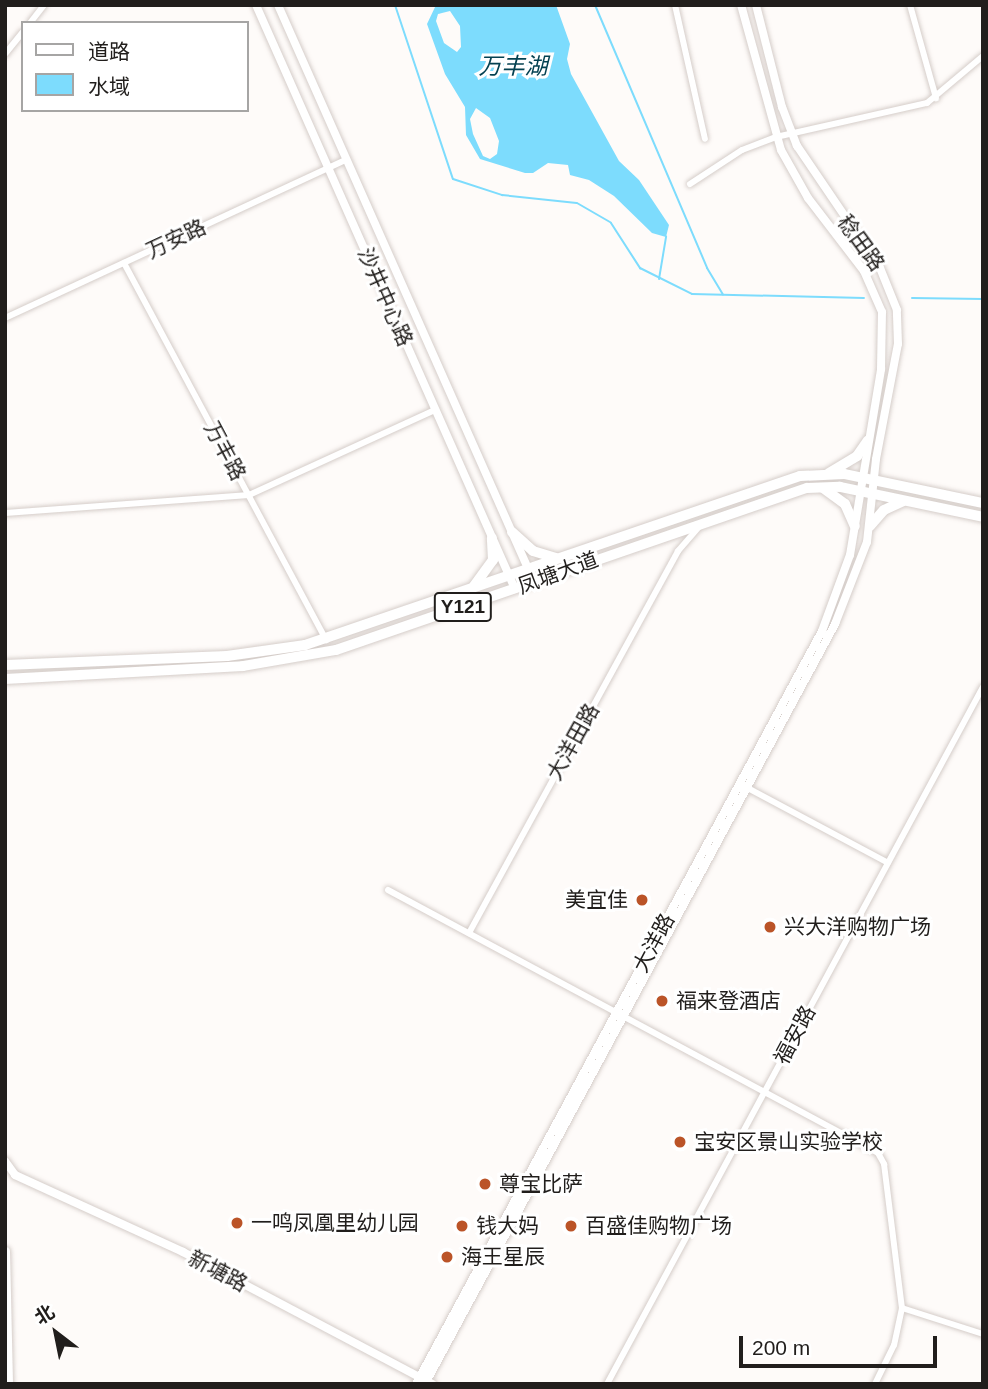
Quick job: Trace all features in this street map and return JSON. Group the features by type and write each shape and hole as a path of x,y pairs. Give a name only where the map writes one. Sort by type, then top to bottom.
{"main road":[{"path":"826,474 852,460 868,440"},
{"name":"凤塘大道","path":"5,665 247,654 326,640 782,480 826,474 861,478 983,503"},
{"name":"凤塘大道","path":"5,679 293,660 368,641 709,520 816,487 873,493 983,517"},
{"path":"816,487 840,499 855,526"},
{"path":"870,526 888,507 907,500"},
{"path":"512,532 535,552 564,557"},
{"path":"465,592 489,570 492,538"},
{"path":"5,1251 9,1384"}],"street":[{"path":"32,21 44,5"},
{"name":"沙井中心路","path":"256,5 515,589"},
{"name":"沙井中心路","path":"278,5 534,582"},
{"path":"675,5 705,139"},
{"name":"稔田路","path":"741,5 776,137 800,185 864,271 880,304 884,342 860,491"},
{"name":"稔田路","path":"756,5 791,133 820,186 880,268 895,301 898,344 873,493"},
{"path":"910,5 936,98"},
{"path":"5,54 21,34"},
{"path":"690,184 735,154 776,137 913,107 936,98 983,56"},
{"name":"万安路","path":"5,318 347,159"},
{"name":"万丰路","path":"124,263 326,640"},
{"path":"5,513 249,495 435,410"},
{"name":"大洋路","path":"743,786 828,619 847,566 860,491"},
{"name":"大洋路","path":"424,1382 743,786 847,599 870,526 873,493"},
{"name":"大洋田路","path":"469,933 678,551 709,520"},
{"path":"663,536 672,540 678,551"},
{"name":"福安路","path":"607,1384 983,687"},
{"path":"743,786 888,863"},
{"path":"388,890 878,1153 884,1164 902,1308 894,1345 875,1384"},
{"name":"新塘路","path":"5,1161 15,1175 183,1252 424,1382"},
{"path":"902,1308 983,1334"}],"water":[{"name":"万丰湖","path":"436,5 556,5 570,44 567,59 571,74 619,161 639,180 669,225 666,237 652,233 614,196 589,180 570,175 568,165 548,163 533,173 525,173 480,159 466,135 465,107 445,74 427,24","holes":["450,11 460,26 461,47 457,52 444,43 436,21 438,14","476,108 490,118 499,141 497,154 490,159 483,156 473,134 470,119"]}],"waterway":[{"path":"395,5 453,179 502,195 577,203 611,223 640,268 692,294 864,298"},
{"path":"595,5 707,268 723,295"},
{"path":"659,279 666,237"},
{"path":"912,298 983,299"}],"place":[{"name":"美宜佳","path":"642,900"},
{"name":"兴大洋购物广场","path":"770,927"},
{"name":"福来登酒店","path":"662,1001"},
{"name":"宝安区景山实验学校","path":"680,1142"},
{"name":"尊宝比萨","path":"485,1184"},
{"name":"一鸣凤凰里幼儿园","path":"237,1223"},
{"name":"钱大妈","path":"462,1226"},
{"name":"百盛佳购物广场","path":"571,1226"},
{"name":"海王星辰","path":"447,1257"}]}
